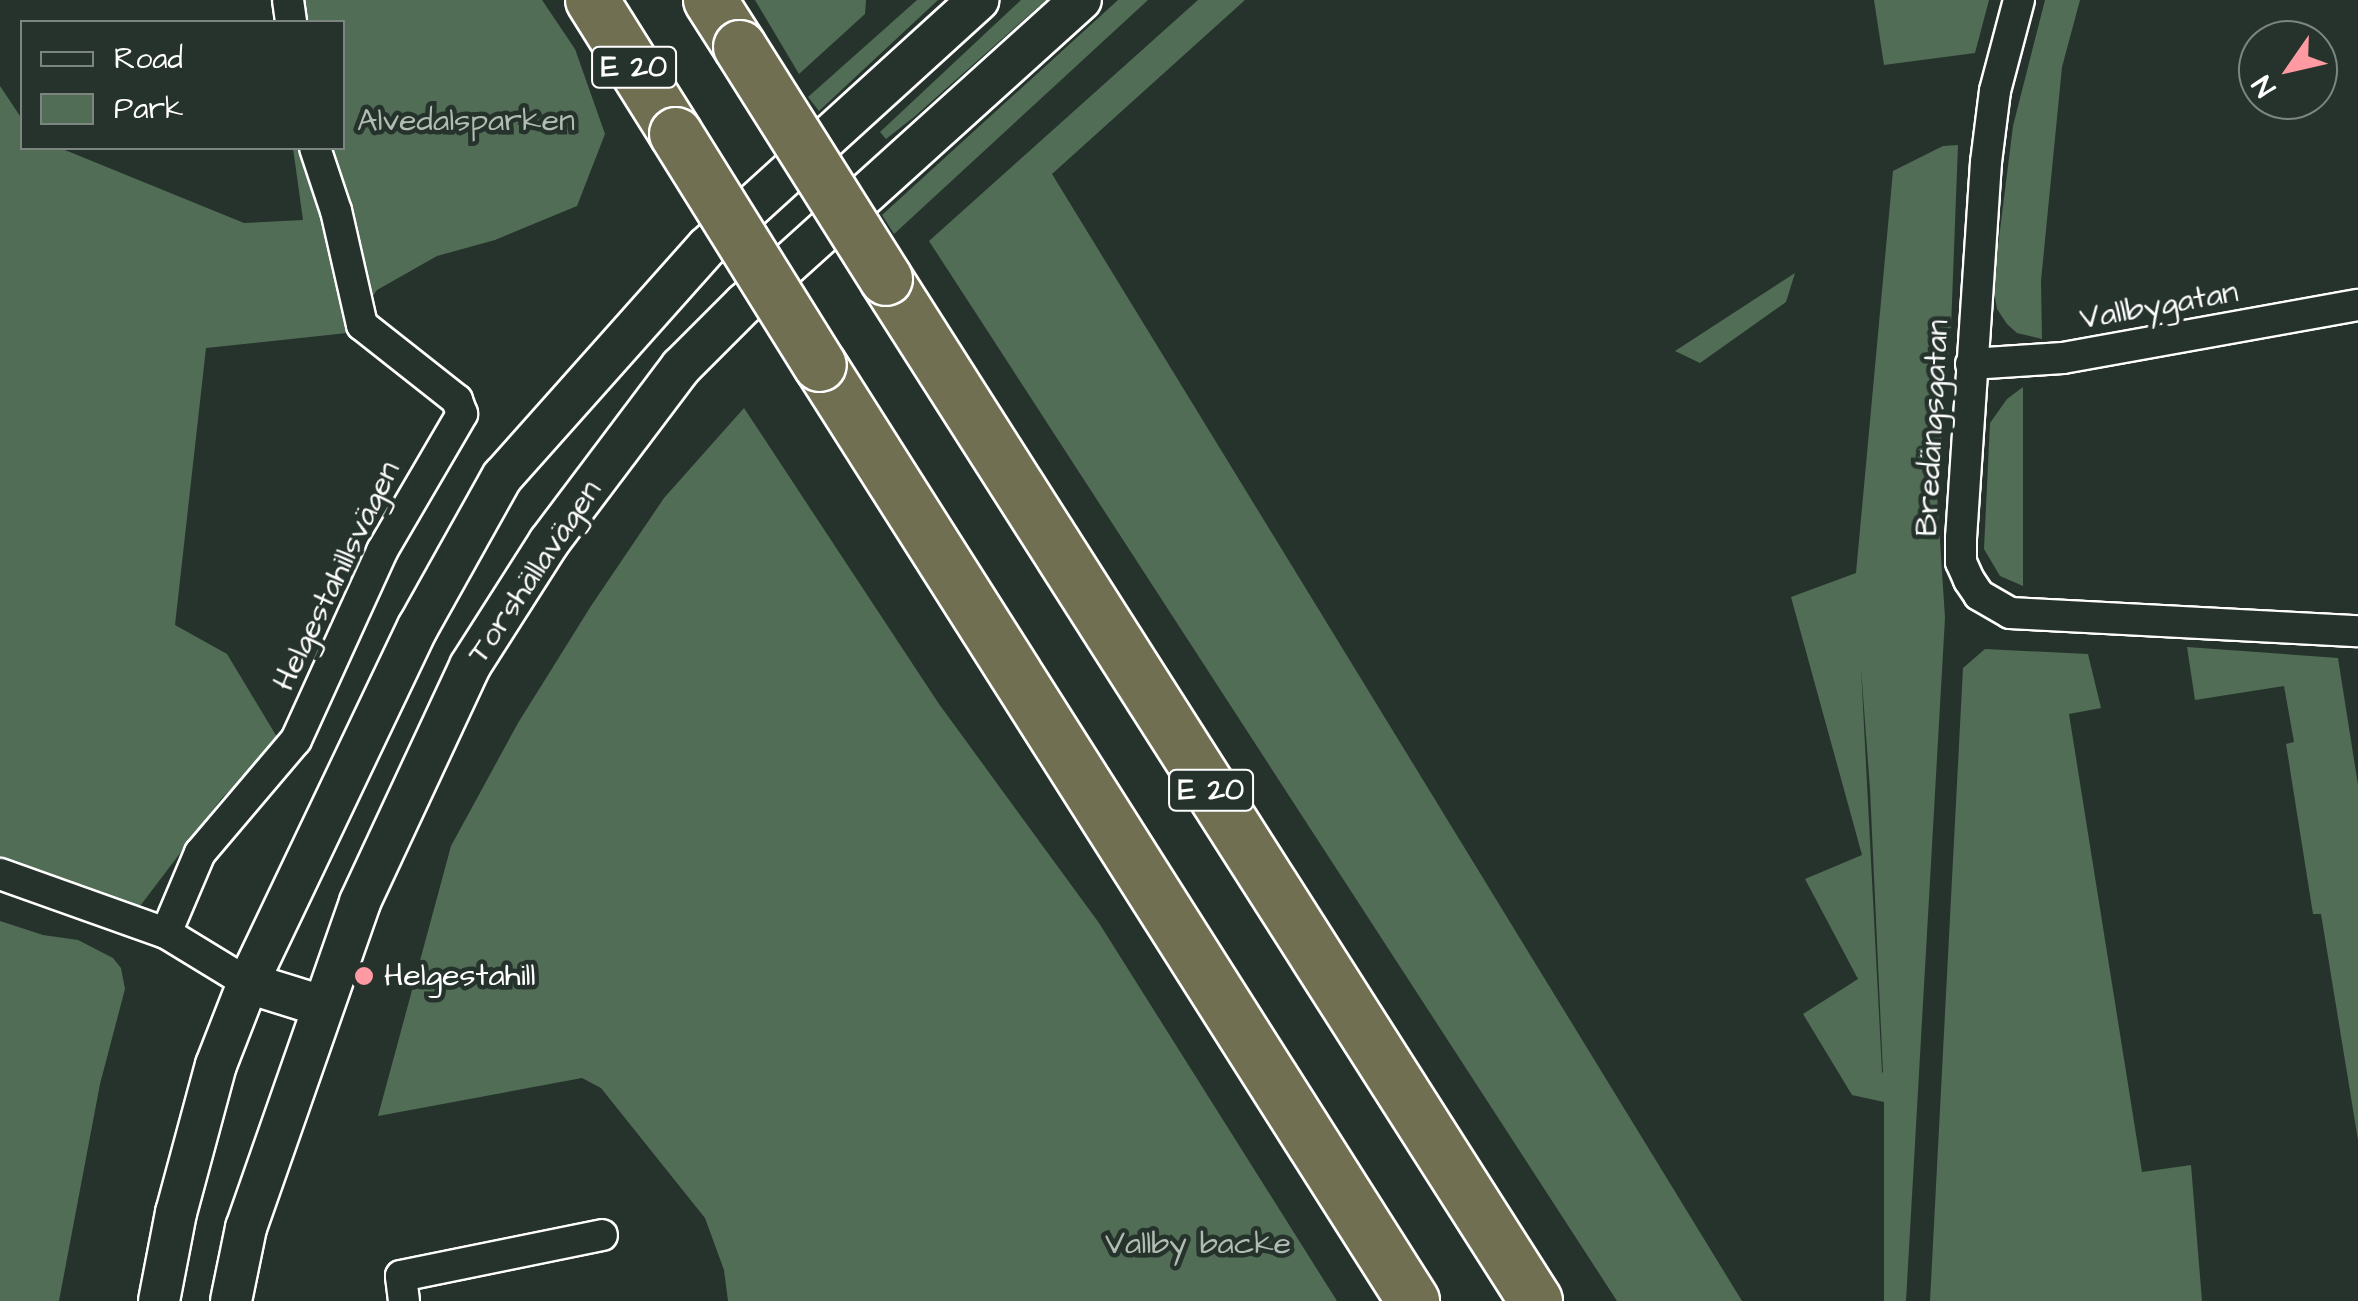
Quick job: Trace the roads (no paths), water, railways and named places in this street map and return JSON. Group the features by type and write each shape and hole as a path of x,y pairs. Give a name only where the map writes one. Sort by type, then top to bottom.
{"highway":[{"name":"E 20","path":"592,0 1413,1301"},
{"name":"E 20","path":"710,0 1536,1301"}],"main road":[{"name":"Torshällavägen","path":"160,1301 176,1213 216,1065 248,983 418,627 502,477 706,247 978,0"},
{"name":"Torshällavägen","path":"231,1301 246,1228 360,902 470,666 549,542 681,367 744,304 1080,0"},
{"path":"248,983 322,1006"}],"street":[{"name":"Bredängsgatan","path":"2019,0 1995,91 1971,364 1961,562 1979,595 2010,613 2358,630"},
{"name":"Helgestahillsvägen","path":"166,933 200,853 296,740 382,552 462,414 457,400 362,326 336,211 316,150"},
{"name":"Vallbygatan","path":"1971,364 2063,358 2358,305"},
{"path":"0,874 166,933 248,983"},
{"path":"404,1301 400,1276 602,1235"}],"place":[{"name":"Helgestahill","path":"364,976"}],"park label":[{"name":"Alvedalsparken","path":"466,121"},
{"name":"Vallby backe","path":"1198,1244"}]}
